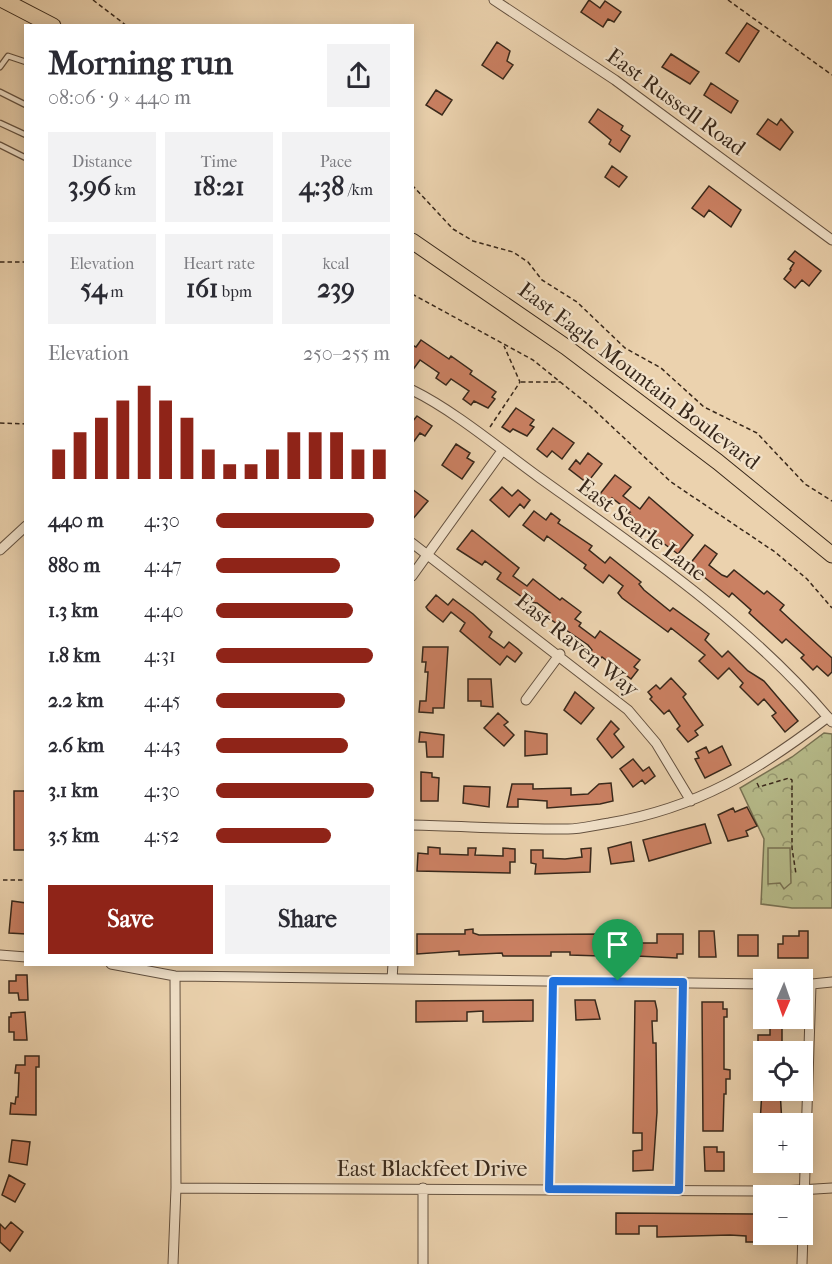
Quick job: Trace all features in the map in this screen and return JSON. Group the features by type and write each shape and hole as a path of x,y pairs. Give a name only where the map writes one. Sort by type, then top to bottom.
{"main road":[{"path":"3,0 49,24"},
{"name":"East Eagle Mountain Boulevard","path":"414,242 566,347 718,462 832,555"}],"street":[{"name":"East Russell Road","path":"494,0 615,80 832,240"},
{"name":"East Searle Lane","path":"414,391 621,536 730,622 830,719"},
{"path":"414,573 502,451"},
{"path":"0,550 24,527"},
{"name":"East Raven Way","path":"414,544 560,654 628,710 656,743 691,801"},
{"path":"526,700 560,654"},
{"path":"414,825 570,829 636,818 691,801 746,775 830,719"},
{"path":"0,955 24,957"},
{"path":"122,966 175,976 753,984"},
{"path":"392,979 393,966"},
{"path":"172,1264 176,1188 175,976"},
{"path":"549,1189 553,981"},
{"path":"679,1190 683,982"},
{"path":"813,984 832,982"},
{"path":"804,1185 806,1029"},
{"name":"East Blackfeet Drive","path":"176,1188 753,1191"},
{"path":"423,1188 423,1264"},
{"name":"East Blackfeet Drive","path":"813,1188 832,1188"},
{"path":"802,1245 802,1264"}],"lane":[{"path":"0,67 8,56 24,61"},
{"path":"0,92 24,104"},
{"path":"0,123 24,134"},
{"path":"0,145 24,157"}],"path":[{"path":"93,0 124,24"},
{"path":"728,0 832,75"},
{"path":"414,187 453,229 473,241 513,252 528,262 542,280 577,302 625,348 661,368 704,407 757,433 805,484 832,501"},
{"path":"0,262 24,262"},
{"path":"414,295 533,360 561,382 671,482 775,552 807,579 832,608"},
{"path":"503,343 520,382"},
{"path":"520,382 561,382"},
{"path":"488,430 520,382"},
{"path":"0,423 24,424"},
{"path":"757,783 759,787 789,778 792,780 792,848 796,874"},
{"path":"3,880 24,880"}],"green space":[{"path":"824,733 832,734 832,908 792,908 761,904 764,839 740,788 792,757"},
{"path":"768,848 790,848 791,883 784,889 780,883 768,884"}],"building":[{"path":"589,0 600,8 605,1 621,12 614,22 608,19 603,27 581,12"},
{"path":"747,23 759,31 739,62 726,53"},
{"path":"497,42 510,51 507,61 513,65 503,79 482,65"},
{"path":"671,54 699,72 690,84 662,67"},
{"path":"711,83 738,101 731,113 704,95"},
{"path":"436,90 452,100 442,115 426,105"},
{"path":"598,109 623,126 621,130 630,136 620,152 609,144 611,140 589,122"},
{"path":"768,119 777,125 781,119 793,132 780,150 757,134"},
{"path":"612,166 627,177 619,187 605,177"},
{"path":"709,186 741,210 731,227 709,210 704,217 692,208"},
{"path":"795,251 821,271 809,286 802,280 795,288 784,279 794,263 788,259"},
{"path":"421,340 449,359 451,356 472,371 470,374 496,392 492,397 495,399 488,408 474,401 471,405 463,399 469,391 451,379 446,385 436,378 439,373 420,360 414,368 414,346 416,347"},
{"path":"516,408 534,420 530,425 534,427 527,436 513,429 510,432 502,427"},
{"path":"417,416 432,426 425,436 420,433 414,441 414,420"},
{"path":"553,428 574,443 562,459 552,451 547,457 537,449"},
{"path":"456,444 470,453 467,458 474,462 462,479 442,465"},
{"path":"588,453 602,464 587,483 569,469 576,460 580,464"},
{"path":"615,475 631,487 623,496 640,509 649,497 693,535 678,554 632,520 634,518 628,513 630,512 612,498 610,502 600,494"},
{"path":"502,487 512,496 518,490 530,500 524,508 520,504 509,517 490,500"},
{"path":"414,490 428,501 414,518"},
{"path":"534,511 546,520 551,513 560,520 558,523 592,546 589,550 605,563 610,557 641,582 639,584 644,590 670,611 673,608 709,634 705,640 722,657 728,651 748,671 764,681 798,721 785,732 772,716 776,713 764,699 758,705 740,687 743,683 729,668 718,679 699,661 705,655 671,628 668,632 622,598 618,593 623,586 609,575 603,583 584,568 586,565 547,536 544,541 523,525"},
{"path":"472,530 519,568 513,576 527,586 533,579 560,600 562,598 581,612 575,619 581,623 579,626 595,638 600,631 640,660 634,667 638,670 631,679 602,657 600,659 590,652 592,650 588,645 547,617 550,613 537,603 529,602 497,579 501,573 485,561 482,565 457,549"},
{"path":"705,545 717,554 709,565 722,575 727,577 734,570 764,594 767,591 784,605 780,610 832,658 832,672 828,676 817,666 813,670 801,658 804,655 786,639 782,643 749,613 751,610 732,593 729,597 689,565"},
{"path":"436,595 448,605 453,599 492,632 489,637 504,648 509,642 522,653 515,662 507,656 500,665 460,631 465,623 451,612 443,622 428,610 426,607"},
{"path":"423,647 448,647 444,708 433,708 433,713 419,712 420,701 426,701 428,672 425,672 426,662 422,662"},
{"path":"671,678 686,694 683,697 703,725 695,731 698,735 688,742 677,729 680,726 669,710 664,714 650,699 652,697 648,692 656,685 660,689"},
{"path":"468,679 491,679 493,707 481,706 481,701 468,701"},
{"path":"575,692 594,708 581,724 564,710"},
{"path":"498,713 508,722 504,725 514,735 504,746 484,728"},
{"path":"611,721 619,729 614,734 624,747 612,758 597,739"},
{"path":"525,731 547,734 547,754 525,756"},
{"path":"420,732 444,735 443,757 427,757 426,742 419,742"},
{"path":"722,746 731,765 705,778 695,759 699,758 696,752 706,747 709,753"},
{"path":"633,759 643,771 649,767 655,776 645,784 642,780 633,787 620,769"},
{"path":"421,772 432,773 432,777 439,778 438,801 421,801"},
{"path":"611,783 613,801 600,804 547,808 547,801 518,799 518,807 507,807 512,784 533,784 533,789 571,788 571,795 588,794 599,784"},
{"path":"464,786 490,787 489,807 463,803"},
{"path":"14,791 24,791 24,850 14,850"},
{"path":"747,807 757,826 746,831 748,836 728,841 718,815 733,808 735,812"},
{"path":"705,824 711,843 649,861 643,840"},
{"path":"631,842 634,861 611,864 608,848"},
{"path":"428,847 440,848 440,854 468,855 468,848 476,848 475,855 503,856 503,848 515,849 515,862 510,862 510,873 417,871 418,853 428,854"},
{"path":"591,848 590,872 535,874 536,864 531,863 531,850 543,850 543,858 565,859 582,857 581,849"},
{"path":"12,901 24,903 24,934 9,933"},
{"path":"473,929 473,933 479,935 601,934 601,956 570,955 570,952 551,952 551,956 503,956 502,953 459,955 459,951 417,954 417,934 465,934 465,930"},
{"path":"699,931 714,931 716,957 699,957"},
{"path":"799,931 808,931 808,958 778,958 778,944 783,944 783,936 799,936"},
{"path":"639,933 639,943 657,943 657,934 683,934 683,954 677,954 677,958 616,955 616,944 620,943 620,934"},
{"path":"738,935 758,935 758,956 738,956"},
{"path":"16,975 27,975 28,1000 19,1000 18,993 9,993 9,981 16,981"},
{"path":"533,1000 533,1021 483,1022 483,1011 467,1012 467,1021 416,1022 416,1001"},
{"path":"575,1000 595,1000 600,1019 576,1020"},
{"path":"635,1001 655,1001 657,1010 657,1021 652,1021 653,1043 656,1043 657,1112 653,1170 633,1171 633,1151 642,1150 642,1133 633,1133"},
{"path":"702,1002 723,1002 723,1009 727,1009 727,1017 724,1017 724,1069 730,1070 730,1079 726,1079 723,1131 703,1131"},
{"path":"25,1012 27,1040 14,1040 14,1032 9,1032 9,1017 11,1013"},
{"path":"770,1029 782,1029 782,1041 758,1041 758,1035 770,1035"},
{"path":"25,1056 39,1056 39,1067 36,1067 36,1115 10,1114 11,1103 15,1104 16,1097 18,1097 19,1073 15,1073 16,1065 25,1065"},
{"path":"761,1101 781,1101 781,1113 761,1113"},
{"path":"12,1140 30,1142 27,1165 9,1162"},
{"path":"704,1147 717,1147 717,1152 724,1152 724,1171 705,1171"},
{"path":"9,1175 25,1184 15,1202 2,1195"},
{"path":"616,1213 753,1214 753,1242 746,1242 746,1236 730,1235 657,1237 657,1226 639,1226 639,1234 616,1234"},
{"path":"11,1222 23,1232 10,1251 0,1242 0,1224 5,1229"}],"route":[{"path":"553,981 618,981 683,982 679,1190 549,1189 553,981"}]}
